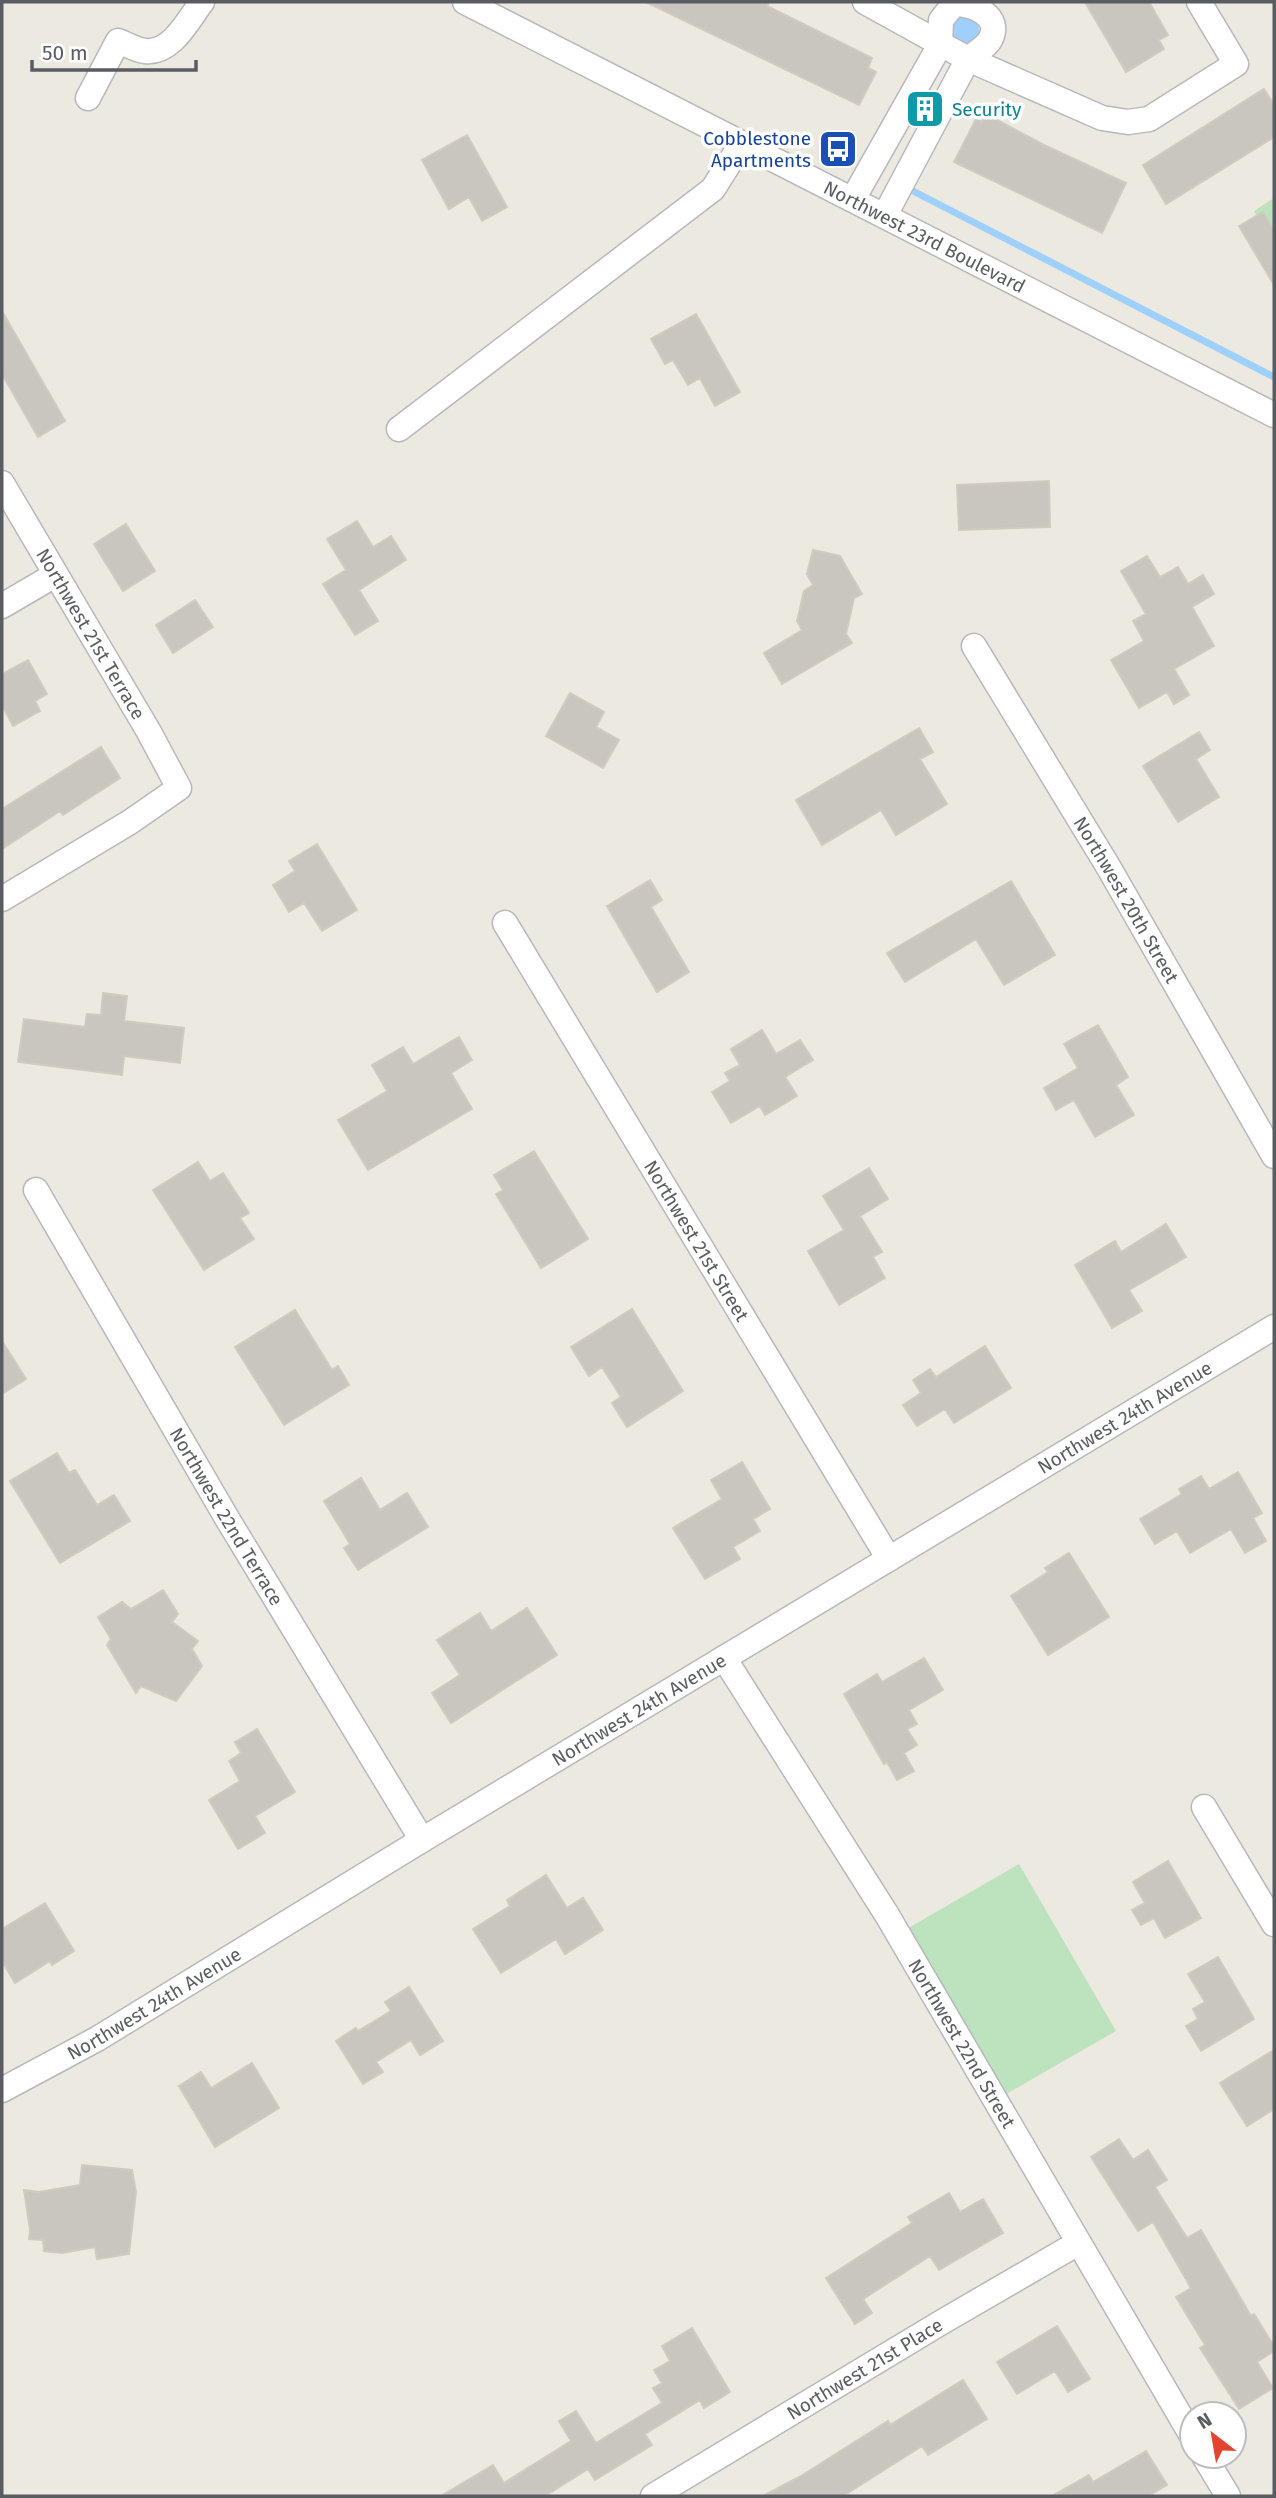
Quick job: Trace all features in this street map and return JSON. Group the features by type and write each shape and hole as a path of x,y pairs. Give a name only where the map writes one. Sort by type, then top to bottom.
{"street":[{"path":"88,98 118,41 145,51 160,49 171,42 202,2"},
{"name":"Northwest 23rd Boulevard","path":"465,2 1274,415"},
{"path":"865,2 968,59 1102,118 1128,122 1149,119 1236,64 1199,2"},
{"path":"853,199 940,45 941,20 954,4 969,4 985,12 992,26 990,41 968,59 885,215"},
{"path":"399,429 713,189 742,143"},
{"name":"Northwest 21st Terrace","path":"2,483 149,732 179,788 130,822 2,899"},
{"path":"2,606 55,575"},
{"name":"Northwest 20th Street","path":"974,646 1109,868 1274,1156"},
{"name":"Northwest 21st Street","path":"505,923 889,1559"},
{"name":"Northwest 22nd Terrace","path":"36,1190 228,1520 422,1840"},
{"name":"Northwest 24th Avenue","path":"2,2090 97,2039 1274,1327"},
{"name":"Northwest 22nd Street","path":"724,1658 887,1915 1178,2412"},
{"path":"1204,1807 1274,1924"},
{"name":"Northwest 21st Place","path":"653,2496 1078,2243"},
{"path":"1212,2470 1228,2496"}],"green space":[{"path":"1274,198 1274,230 1263,212 1257,216 1254,211"},
{"path":"1019,1864 1116,2031 1001,2097 905,1930"}],"water":[{"path":"965,17 975,21 979,31 975,41 965,45 955,41 951,31 955,21"}],"building":[{"path":"646,2 769,2 767,6 872,58 868,68 876,72 859,105"},
{"path":"1085,2 1149,2 1168,35 1159,40 1164,49 1126,72"},
{"path":"1264,89 1274,105 1274,137 1166,204 1143,165"},
{"path":"986,114 1044,145 1126,183 1102,233 954,162 976,119 982,122"},
{"path":"467,135 507,207 482,221 469,197 449,209 422,160"},
{"path":"1263,212 1274,230 1274,285 1239,226"},
{"path":"2,311 65,421 38,437 2,374"},
{"path":"696,314 740,392 715,406 700,378 688,385 673,360 665,364 651,339"},
{"path":"1049,481 1050,527 959,530 957,485"},
{"path":"357,521 373,547 391,536 406,560 359,590 378,621 355,635 323,584 346,570 327,539"},
{"path":"126,524 155,571 123,591 94,544"},
{"path":"813,550 840,556 862,594 854,598 846,634 852,643 782,684 764,653 802,630 797,621 804,591 813,585 807,574"},
{"path":"1147,556 1160,577 1178,567 1188,584 1203,575 1214,594 1192,607 1214,646 1174,669 1189,695 1174,704 1167,692 1139,708 1111,660 1144,641 1133,621 1146,614 1121,571"},
{"path":"195,600 213,627 173,653 156,625"},
{"path":"28,660 47,694 35,701 40,711 13,726 2,705 2,674"},
{"path":"570,693 604,712 596,727 619,740 603,768 546,736"},
{"path":"919,728 933,752 920,759 947,804 896,835 881,810 822,845 796,800"},
{"path":"1199,732 1210,750 1196,759 1219,797 1178,822 1143,766"},
{"path":"101,747 120,778 63,815 60,811 2,849 2,809"},
{"path":"317,844 357,910 322,931 304,903 289,912 273,885 295,871 289,861"},
{"path":"650,880 662,900 651,907 689,972 657,992 607,906"},
{"path":"1011,881 1055,955 1004,985 976,939 905,982 887,953"},
{"path":"103,993 127,996 124,1021 184,1028 180,1063 124,1056 122,1075 18,1062 24,1019 85,1027 87,1014 101,1015"},
{"path":"1098,1025 1128,1077 1116,1085 1134,1115 1095,1137 1074,1100 1056,1110 1044,1088 1078,1068 1064,1044"},
{"path":"762,1030 776,1054 800,1040 813,1060 785,1077 797,1096 765,1115 760,1106 731,1123 712,1092 730,1081 725,1073 740,1065 731,1049"},
{"path":"459,1037 472,1060 451,1073 472,1109 368,1170 338,1120 387,1091 372,1065 403,1047 413,1064"},
{"path":"534,1151 588,1239 541,1268 496,1194 503,1190 494,1175"},
{"path":"198,1162 210,1181 223,1173 249,1213 240,1218 254,1239 204,1270 153,1190"},
{"path":"869,1168 888,1199 860,1216 882,1252 873,1257 885,1278 839,1305 808,1251 844,1230 823,1196"},
{"path":"1166,1224 1186,1257 1129,1290 1142,1311 1112,1328 1075,1265 1115,1241 1121,1252"},
{"path":"632,1309 683,1391 627,1427 612,1403 621,1397 602,1367 589,1376 571,1347"},
{"path":"295,1310 332,1370 338,1366 349,1385 284,1425 235,1347"},
{"path":"2,1341 26,1379 2,1394"},
{"path":"985,1346 1011,1388 954,1423 945,1409 917,1426 903,1405 921,1393 913,1380 930,1369 936,1377"},
{"path":"57,1453 69,1473 75,1470 97,1505 114,1495 130,1521 60,1563 10,1481"},
{"path":"742,1462 770,1509 753,1519 760,1531 733,1547 740,1559 705,1579 673,1528 722,1499 711,1480"},
{"path":"1238,1472 1262,1513 1253,1518 1266,1541 1245,1553 1231,1529 1190,1553 1177,1531 1155,1544 1140,1519 1182,1494 1179,1489 1201,1476 1209,1489"},
{"path":"361,1478 380,1510 407,1493 428,1527 358,1570 344,1548 350,1544 324,1501"},
{"path":"1069,1553 1109,1617 1048,1655 1011,1596 1048,1572 1045,1568"},
{"path":"163,1590 178,1614 172,1622 198,1641 192,1649 202,1666 176,1701 141,1686 136,1693 107,1645 111,1639 98,1617 122,1602 131,1609"},
{"path":"527,1608 557,1655 451,1723 432,1693 460,1675 437,1640 480,1613 491,1631"},
{"path":"924,1658 943,1690 909,1710 917,1724 907,1729 917,1745 904,1753 914,1771 897,1780 887,1762 884,1764 844,1694 877,1674 882,1682"},
{"path":"257,1729 295,1792 255,1816 265,1833 238,1849 209,1800 240,1781 229,1761 241,1753 235,1742"},
{"path":"1168,1861 1201,1918 1165,1938 1154,1918 1141,1925 1132,1910 1145,1903 1133,1882"},
{"path":"546,1875 567,1908 583,1898 603,1930 565,1954 556,1939 501,1973 473,1929 510,1906 507,1900"},
{"path":"45,1903 74,1951 52,1965 50,1961 15,1983 2,1961 2,1929"},
{"path":"1218,1957 1254,2019 1201,2051 1186,2026 1198,2019 1193,2009 1205,2002 1188,1974"},
{"path":"409,1987 443,2041 420,2055 411,2040 376,2062 383,2072 363,2084 336,2041 391,2011 385,2002"},
{"path":"1274,2050 1274,2109 1247,2126 1220,2083"},
{"path":"252,2063 279,2108 215,2147 179,2086 201,2072 211,2088"},
{"path":"1119,2139 1133,2160 1148,2150 1167,2180 1155,2187 1187,2238 1201,2230 1251,2316 1254,2314 1274,2346 1274,2351 1257,2362 1273,2388 1248,2403 1248,2400 1233,2400 1200,2348 1205,2345 1176,2297 1191,2288 1153,2222 1138,2231 1091,2157"},
{"path":"82,2165 132,2170 136,2192 129,2254 97,2259 95,2247 62,2253 44,2251 43,2240 29,2239 24,2190 39,2192 80,2185"},
{"path":"949,2193 960,2212 983,2199 1003,2233 939,2270 930,2256 863,2299 872,2313 855,2324 826,2278 912,2223 908,2217"},
{"path":"1057,2326 1090,2379 1068,2392 1055,2371 1017,2394 997,2362"},
{"path":"692,2328 730,2392 704,2408 700,2400 645,2434 652,2445 595,2480 588,2469 545,2496 441,2496 493,2465 504,2483 571,2441 559,2421 576,2411 596,2443 662,2403 653,2388 662,2383 654,2370 670,2361 662,2346"},
{"path":"963,2380 987,2419 928,2455 922,2446 843,2496 763,2496 801,2476 888,2421 890,2425"},
{"path":"1146,2451 1167,2485 1148,2496 1052,2496 1089,2475 1093,2482"}],"waterway":[{"path":"913,191 1274,377"}],"place":[{"name":"Security","path":"925,109"},
{"name":"Cobblestone Apartments","path":"838,149"}]}
